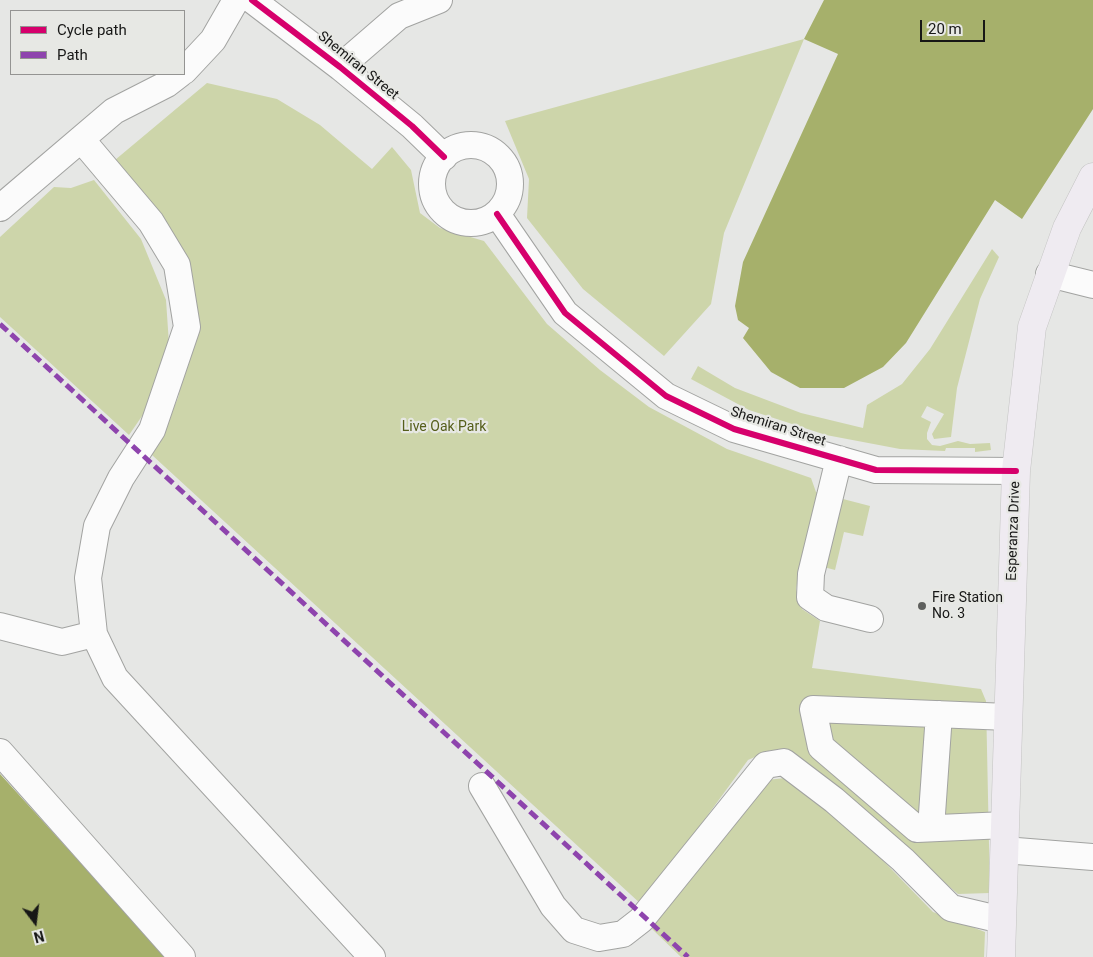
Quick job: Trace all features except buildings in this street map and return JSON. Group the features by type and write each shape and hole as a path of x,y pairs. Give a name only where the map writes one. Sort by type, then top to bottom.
{"main road":[{"name":"Esperanza Drive","path":"1001,957 1016,471 1032,327 1049,274 1067,228 1093,178"}],"street":[{"path":"185,70 213,40 236,0"},
{"name":"Shemiran Street","path":"252,0 340,67 412,126 444,156"},
{"path":"340,67 399,16 439,0"},
{"path":"0,208 114,111 166,84 179,75"},
{"path":"80,139 151,222 177,265 187,327 152,430 121,478 97,526 88,578 94,634 115,678 372,957"},
{"path":"473,145 486,148 498,155 506,166 510,178 510,192 505,204 496,214 486,221 474,224 450,218 441,210 434,199 432,187 433,174 444,156 460,147 473,145"},
{"name":"Shemiran Street","path":"496,214 565,313 666,396 734,429 876,470 1016,471"},
{"path":"1049,274 1093,286"},
{"path":"839,459 811,574 810,597 826,608 870,619"},
{"path":"0,626 62,642 94,634"},
{"path":"1008,717 813,710 821,747 917,829 931,828 1005,837 1093,857"},
{"path":"931,828 938,714"},
{"path":"0,752 182,957"},
{"path":"482,786 553,906 574,930 599,938 623,934 641,920 766,765 784,762 862,824 903,860 950,908 1002,920"}],"green space":[{"path":"804,39 724,233 711,304 664,356 583,289 527,218 529,179 505,121"},
{"name":"Live Oak Park","path":"207,83 277,99 320,125 372,169 392,147 411,170 420,213 440,228 484,241 547,324 600,370 649,407 727,449 811,478 816,492 870,506 863,536 844,532 835,570 801,561 796,589 802,609 820,621 812,668 981,689 986,701 990,893 958,894 795,755 771,750 748,760 642,905 152,455 178,398 190,347 192,308 115,160"},
{"path":"94,180 141,239 166,300 169,344 151,403 129,435 0,317 0,237 54,187 71,188"},
{"path":"992,249 999,257 980,299 957,388 951,437 934,439 932,434 944,414 927,406 921,417 931,422 927,439 932,445 940,446 958,441 970,444 990,443 991,450 975,452 975,448 946,448 945,451 900,449 826,435 749,410 691,379 698,366 735,388 801,413 863,428 867,405 902,384 930,349"},
{"path":"785,778 863,840 933,912 985,932 984,957 681,957 651,928 767,780"}],"shaded area":[{"path":"824,0 1093,0 1093,109 1022,219 995,200 906,343 883,367 844,388 800,388 771,372 743,338 749,328 738,320 735,306 743,262 838,54 804,39"},
{"path":"0,774 166,957 0,957"}],"marked path":[{"path":"0,324 688,957"}],"cycle path":[{"path":"252,0 340,67 412,126 444,157"},
{"path":"497,214 565,313 666,396 734,429 876,470 1016,471"}],"place":[{"name":"Fire Station No. 3","path":"922,606"}]}
